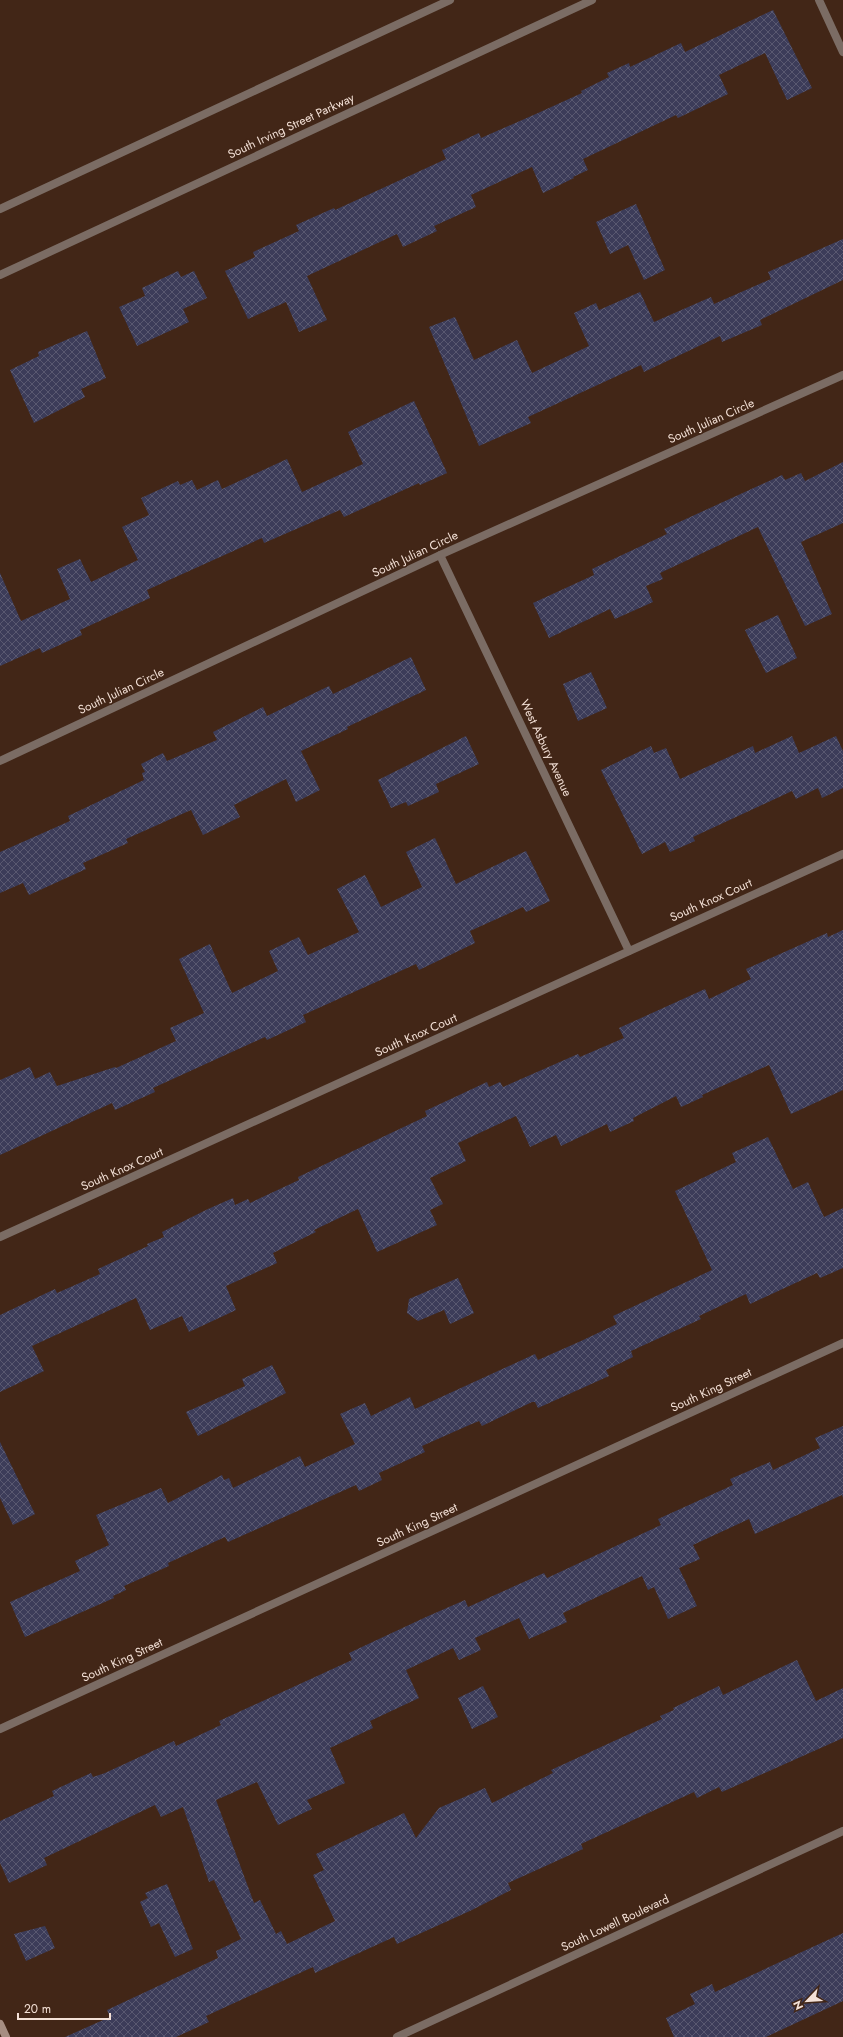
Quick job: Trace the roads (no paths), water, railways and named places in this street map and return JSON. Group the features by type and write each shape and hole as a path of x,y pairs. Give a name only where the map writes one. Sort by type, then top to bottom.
{"main road":[{"path":"0,2024 6,2037"}],"street":[{"path":"0,209 450,0"},
{"name":"South Irving Street Parkway","path":"0,275 592,0"},
{"path":"819,0 843,52"},
{"name":"South Julian Circle","path":"0,761 440,555 843,375"},
{"name":"West Asbury Avenue","path":"440,555 629,951"},
{"name":"South Knox Court","path":"0,1237 843,854"},
{"name":"South King Street","path":"0,1729 843,1343"},
{"name":"South Lowell Boulevard","path":"397,2037 843,1831"}]}
